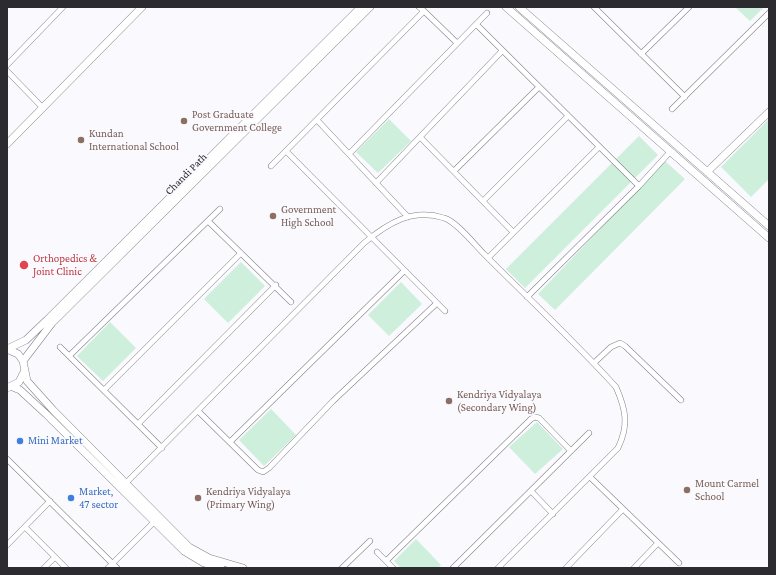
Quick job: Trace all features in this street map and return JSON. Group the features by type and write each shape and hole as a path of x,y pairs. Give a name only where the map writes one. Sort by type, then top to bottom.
{"main road":[{"path":"7,144 142,7"},
{"name":"Chandi Path","path":"7,349 26,340 47,320 361,7"},
{"name":"Chandi Path","path":"23,361 52,324 370,7"},
{"path":"506,7 769,238"},
{"path":"519,7 769,226"},
{"path":"707,172 769,112"},
{"path":"7,349 18,354 23,361 27,382 124,486 157,519 189,547 209,558 243,568"},
{"path":"10,387 19,382 24,372"},
{"path":"10,387 20,390 124,486"},
{"path":"157,519 184,551 204,563 221,568"}],"street":[{"path":"7,65 63,7"},
{"path":"419,7 457,43"},
{"path":"641,54 689,7"},
{"path":"598,8 641,54 685,97"},
{"path":"271,166 424,11"},
{"path":"349,154 487,13"},
{"path":"672,109 769,13"},
{"path":"476,24 638,186"},
{"path":"376,183 502,51"},
{"path":"7,71 43,108"},
{"path":"454,171 539,87"},
{"path":"484,202 568,116"},
{"path":"317,120 408,217"},
{"path":"420,137 513,232"},
{"path":"488,258 599,148"},
{"path":"286,151 445,311"},
{"path":"527,297 670,152"},
{"path":"69,356 220,209"},
{"path":"124,486 371,237 383,227 408,217 424,214 445,218 488,258 594,363 616,387 623,402 625,420 624,435 618,448 498,568"},
{"path":"208,221 276,285 291,302"},
{"path":"104,390 241,252"},
{"path":"230,442 404,271"},
{"path":"138,424 276,285"},
{"path":"198,411 260,472 266,471 333,401 437,303"},
{"path":"594,363 611,347 620,343 625,346 681,400"},
{"path":"60,347 162,448"},
{"path":"386,561 535,417 539,418 571,451"},
{"path":"453,568 589,433"},
{"path":"7,459 117,568"},
{"path":"590,477 679,563"},
{"path":"530,491 553,514"},
{"path":"7,545 50,501"},
{"path":"566,568 623,509"},
{"path":"108,568 157,519"},
{"path":"25,527 66,568"},
{"path":"342,568 370,541"},
{"path":"634,568 658,543"},
{"path":"377,552 393,568"},
{"path":"44,568 55,557"}],"green space":[{"path":"735,7 764,7 750,21"},
{"path":"389,119 411,141 378,173 356,152"},
{"path":"769,119 769,179 751,197 721,167"},
{"path":"639,136 658,155 525,288 506,269"},
{"path":"665,161 685,179 555,310 538,294"},
{"path":"241,262 265,286 228,323 204,299"},
{"path":"401,282 422,304 389,336 368,315"},
{"path":"110,322 136,348 103,381 77,356"},
{"path":"271,409 296,435 264,466 239,440"},
{"path":"537,422 563,449 535,474 509,447"},
{"path":"416,539 441,565 438,568 401,568 394,561"}],"place":[{"name":"Post Graduate Government College","path":"184,121"},
{"name":"Kundan International School","path":"81,140"},
{"name":"Government High School","path":"273,216"},
{"name":"Orthopedics & Joint Clinic","path":"24,265"},
{"name":"Kendriya Vidyalaya (Secondary Wing)","path":"449,401"},
{"name":"Mini Market","path":"20,441"},
{"name":"Mount Carmel School","path":"687,490"},
{"name":"Market, 47 sector","path":"71,498"},
{"name":"Kendriya Vidyalaya (Primary Wing)","path":"198,498"}]}
